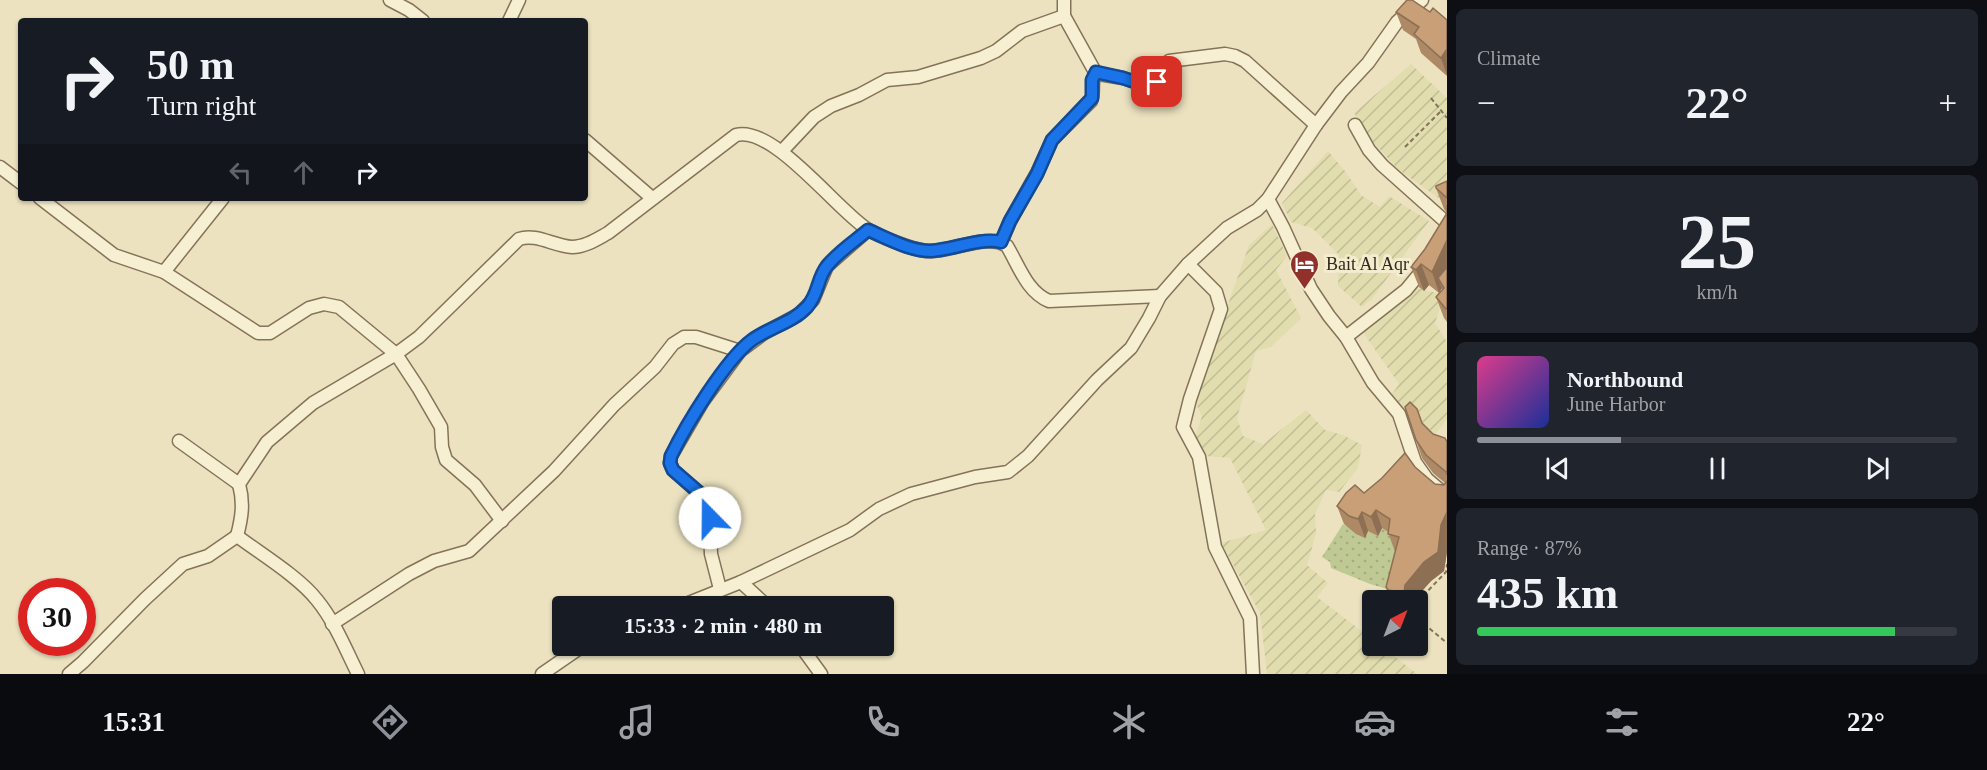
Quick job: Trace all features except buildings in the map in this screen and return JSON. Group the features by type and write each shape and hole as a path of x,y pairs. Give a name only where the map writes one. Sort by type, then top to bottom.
{"street":[{"path":"390,0 419,18"},
{"path":"510,18 519,0"},
{"path":"1064,0 1064,16 1096,72 1150,87 1156,84 1162,68 1169,61 1215,55 1236,56 1245,61 1316,125"},
{"path":"704,596 741,582 850,530 879,509 911,494 975,477 1008,472 1028,456 1097,380 1131,348 1160,296 1188,264 1227,228 1257,210 1268,200 1316,125 1341,92 1368,63 1397,22 1419,1"},
{"path":"782,151 814,117 831,106 859,95 886,80 918,77 981,58 996,51 1022,32 1064,16"},
{"path":"1001,242 1052,140 1092,98 1092,80 1096,72"},
{"path":"1354,125 1382,165 1447,222"},
{"path":"239,484 267,442 314,403 396,354 419,337 519,239 527,236 572,247 589,244 608,233 736,135 750,134 782,151 868,230 911,248 927,251 989,241 1001,242 1007,246 1032,290 1049,301 1160,296"},
{"path":"588,143 652,198"},
{"path":"0,167 18,181"},
{"path":"1268,200 1311,289 1346,337 1373,383 1399,414 1415,462 1427,479 1447,496"},
{"path":"44,201 114,255 164,272 258,333 270,333 309,308 324,304 339,307 396,354 441,427 442,447 446,460 475,485 502,521"},
{"path":"164,272 221,201"},
{"path":"720,589 711,554 710,502 673,470 670,463 671,456 703,401 740,351 764,333 798,315 813,300 827,266 868,230"},
{"path":"1346,337 1406,290 1432,256"},
{"path":"1188,264 1215,292 1221,309 1190,399 1183,427 1199,457 1215,548 1250,618 1253,674"},
{"path":"332,624 409,574 434,561 469,550 554,471 614,405 655,367 674,344 684,337 696,337 740,351"},
{"path":"69,674 183,564 208,556 237,536 243,515 243,499 239,484 179,441"},
{"path":"237,536 285,571 317,600 358,674"},
{"path":"741,582 756,596"},
{"path":"542,674 568,656"},
{"path":"808,656 821,674"}],"path":[{"path":"1431,98 1447,118"},
{"path":"1405,147 1441,111"},
{"path":"1427,590 1446,572 1447,564"},
{"path":"1428,627 1447,643"}],"shaded area":[{"path":"1411,64 1447,98 1447,195 1440,199 1398,169 1372,141 1354,113"},
{"path":"1328,151 1361,195 1380,207 1389,196 1429,221 1372,299 1362,307 1338,286 1339,255 1312,228 1291,222 1282,203"},
{"path":"1272,224 1287,256 1276,270 1301,318 1271,347 1256,351 1237,418 1243,436 1263,444 1306,410 1325,430 1343,435 1362,445 1358,468 1339,492 1326,490 1315,514 1316,534 1307,565 1328,583 1317,597 1362,631 1362,656 1394,656 1417,674 1267,674 1260,613 1221,543 1266,530 1230,458 1205,456 1195,437 1202,416 1194,400 1249,245"},
{"path":"1417,288 1444,295 1435,323 1447,342 1447,419 1435,434 1417,417 1409,427 1391,396 1399,384 1362,331 1401,303"}],"green space":[{"path":"1343,524 1362,530 1382,528 1392,535 1395,552 1387,589 1331,568 1330,562 1322,557"}],"place":[{"name":"Bait Al Aqr","path":"1305,290"}],"route":[{"path":"710,518 711,506 707,498 673,470 670,463 674,449 703,401 740,351 764,333 789,321 807,307 817,292 827,266 868,230 911,248 927,251 989,241 1001,242 1052,140 1092,98 1092,80 1096,72 1150,87 1157,82"}]}
